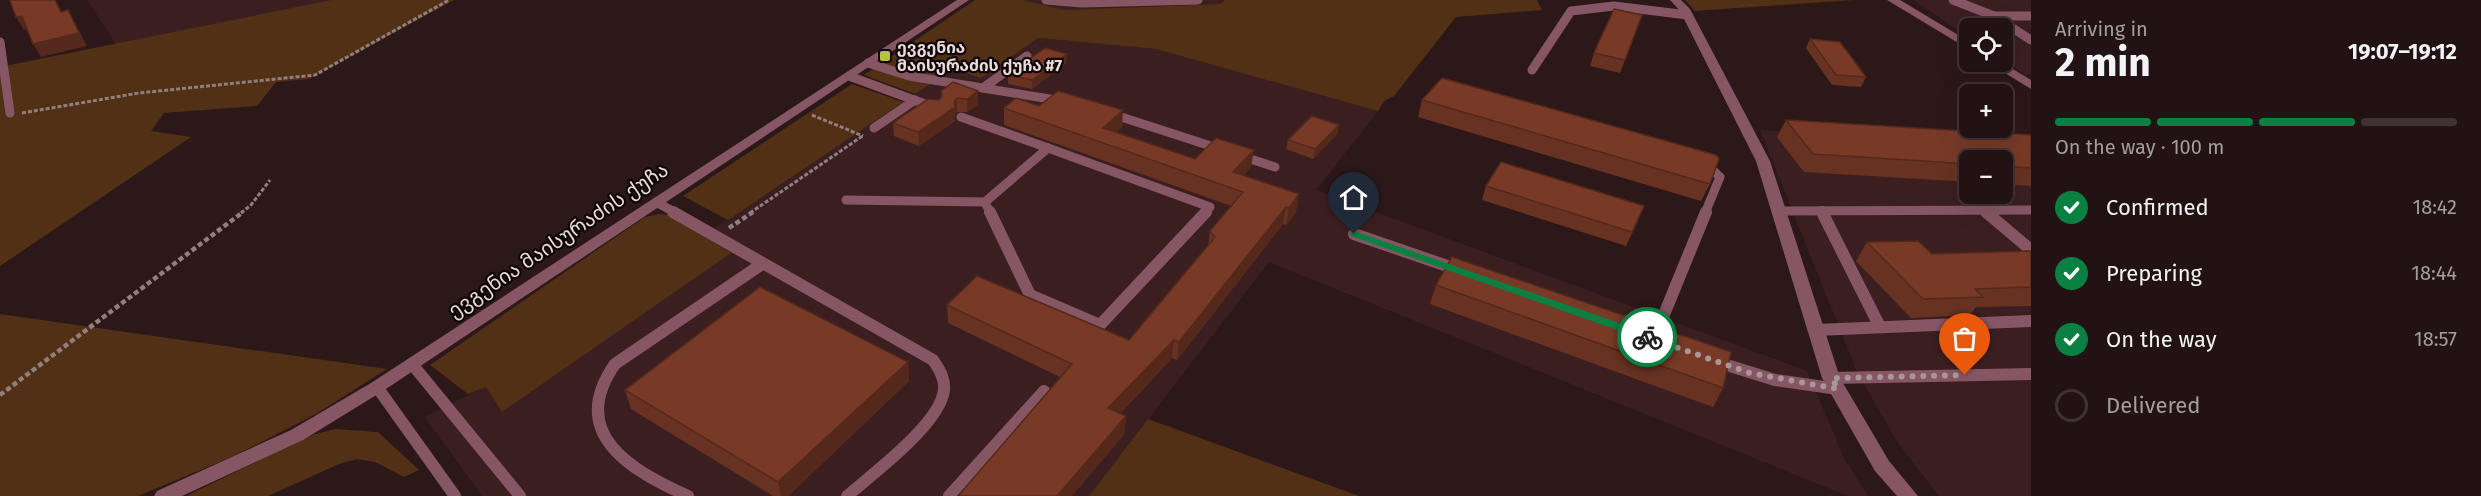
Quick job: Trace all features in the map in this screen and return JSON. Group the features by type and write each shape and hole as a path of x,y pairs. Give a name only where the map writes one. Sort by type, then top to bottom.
{"street":[{"name":"ევგენია მაისურაძის ქუჩა","path":"164,496 297,435 377,387 964,0"},
{"path":"1675,0 1688,15 1763,161 1835,383 1882,466 1908,496"},
{"path":"1892,0 1959,40"},
{"path":"2010,72 2031,85"}],"lane":[{"path":"1046,0 1082,3 1198,0"},
{"path":"1953,0 1994,16 2031,40"},
{"path":"1532,70 1571,11 1581,7 1634,7 1688,15"},
{"path":"1994,16 2031,16"},
{"path":"0,42 10,113"},
{"path":"983,88 1027,56"},
{"path":"868,63 909,76 1075,104"},
{"path":"849,76 936,108"},
{"path":"874,128 915,100"},
{"path":"1096,109 1275,167"},
{"path":"961,117 1210,207 1100,325 1030,295 985,202"},
{"path":"846,200 985,202 1048,148"},
{"path":"1654,339 1720,177 1713,168 1693,156"},
{"path":"656,202 933,360 942,373 943,396 932,417 847,496"},
{"path":"1984,210 2031,250"},
{"path":"1779,211 2031,210"},
{"path":"1822,212 1880,327"},
{"path":"1354,234 1465,273"},
{"path":"688,496 640,474 610,448 600,427 601,388 615,364 762,264"},
{"path":"1816,330 2031,321"},
{"path":"1707,358 1767,378 1835,383 2031,374"},
{"path":"412,364 520,496"},
{"path":"377,387 455,496"},
{"path":"949,496 1044,391"}],"path":[{"path":"10,113 12,115 138,93 315,75 449,0"},
{"path":"798,109 863,136"},
{"path":"716,237 874,128"},
{"path":"0,395 196,249 251,205 270,180"}],"shaded area":[{"path":"87,0 331,0 116,44"},
{"path":"331,0 454,0 309,79 276,82 257,106 164,113 151,131 191,137 0,266 0,67"},
{"path":"975,0 1023,0 1064,10 1220,4 1225,0 1537,0 1542,10 1456,17 1394,96 1384,101 1378,111 1156,49 1038,38 981,78 953,69 915,94 864,75"},
{"path":"1023,0 1225,0 1220,4 1063,10"},
{"path":"1685,0 1854,0 1695,11"},
{"path":"1914,0 2031,0 2031,75 2025,75 2013,67 2013,18 1959,18 1959,31"},
{"path":"1037,38 1156,49 1378,111 1316,190 1807,371 1844,458 1868,496 1848,496 1269,262 1089,496 482,496 425,417 486,386 503,411 730,253 703,236 953,68 981,78"},
{"path":"852,84 903,102 728,220 683,196"},
{"path":"1760,130 2031,146 2031,496 1939,496 1898,443 1858,374"},
{"path":"659,214 669,215 731,253 502,412 486,387 468,394 430,365 645,217"},
{"path":"0,314 387,369 316,414 234,456 138,496 0,496"},
{"path":"1148,419 1359,496 1089,496"},
{"path":"336,429 378,432 419,470 404,477 375,462 357,459 339,464 268,496 186,496 312,435"}],"building":[{"path":"10,0 55,0 61,12 68,10 79,33 33,44 22,16 16,17"},
{"path":"1614,9 1642,15 1625,60 1594,53"},
{"path":"1810,39 1840,42 1866,77 1836,75"},
{"path":"1045,48 1067,54 1032,80 1008,75"},
{"path":"1442,78 1716,155 1719,159 1710,184 1422,100"},
{"path":"953,82 978,91 967,99 957,98 954,102 955,107 918,132 893,123 928,99 939,100 942,96 941,91"},
{"path":"1058,91 1123,110 1103,128 1195,159 1216,138 1254,150 1233,172 1299,194 1289,208 1286,207 1179,342 1174,340 1108,408 1126,416 1057,496 958,496 1072,364 947,305 977,276 1129,340 1215,237 1210,231 1243,192 1004,108 1016,98 1039,106"},
{"path":"1312,116 1339,125 1315,149 1288,140"},
{"path":"1786,120 1959,131 1959,138 2013,138 2013,134 2031,135 2031,168 2013,167 2013,150 1959,150 1959,163 1813,154"},
{"path":"1501,162 1644,206 1632,232 1486,186"},
{"path":"1918,241 1932,254 2031,251 2031,287 1975,289 1983,297 1923,299 1867,242"},
{"path":"1452,257 1731,352 1723,388 1436,285"},
{"path":"760,287 908,362 778,482 625,390"}],"way so far":[{"path":"1647,337 1775,380 1838,389 1832,378 1965,375"}],"place":[{"name":"ევგენია მაისურაძის ქუჩა #7","path":"885,56"}],"route":[{"path":"1354,234 1647,337"}]}
